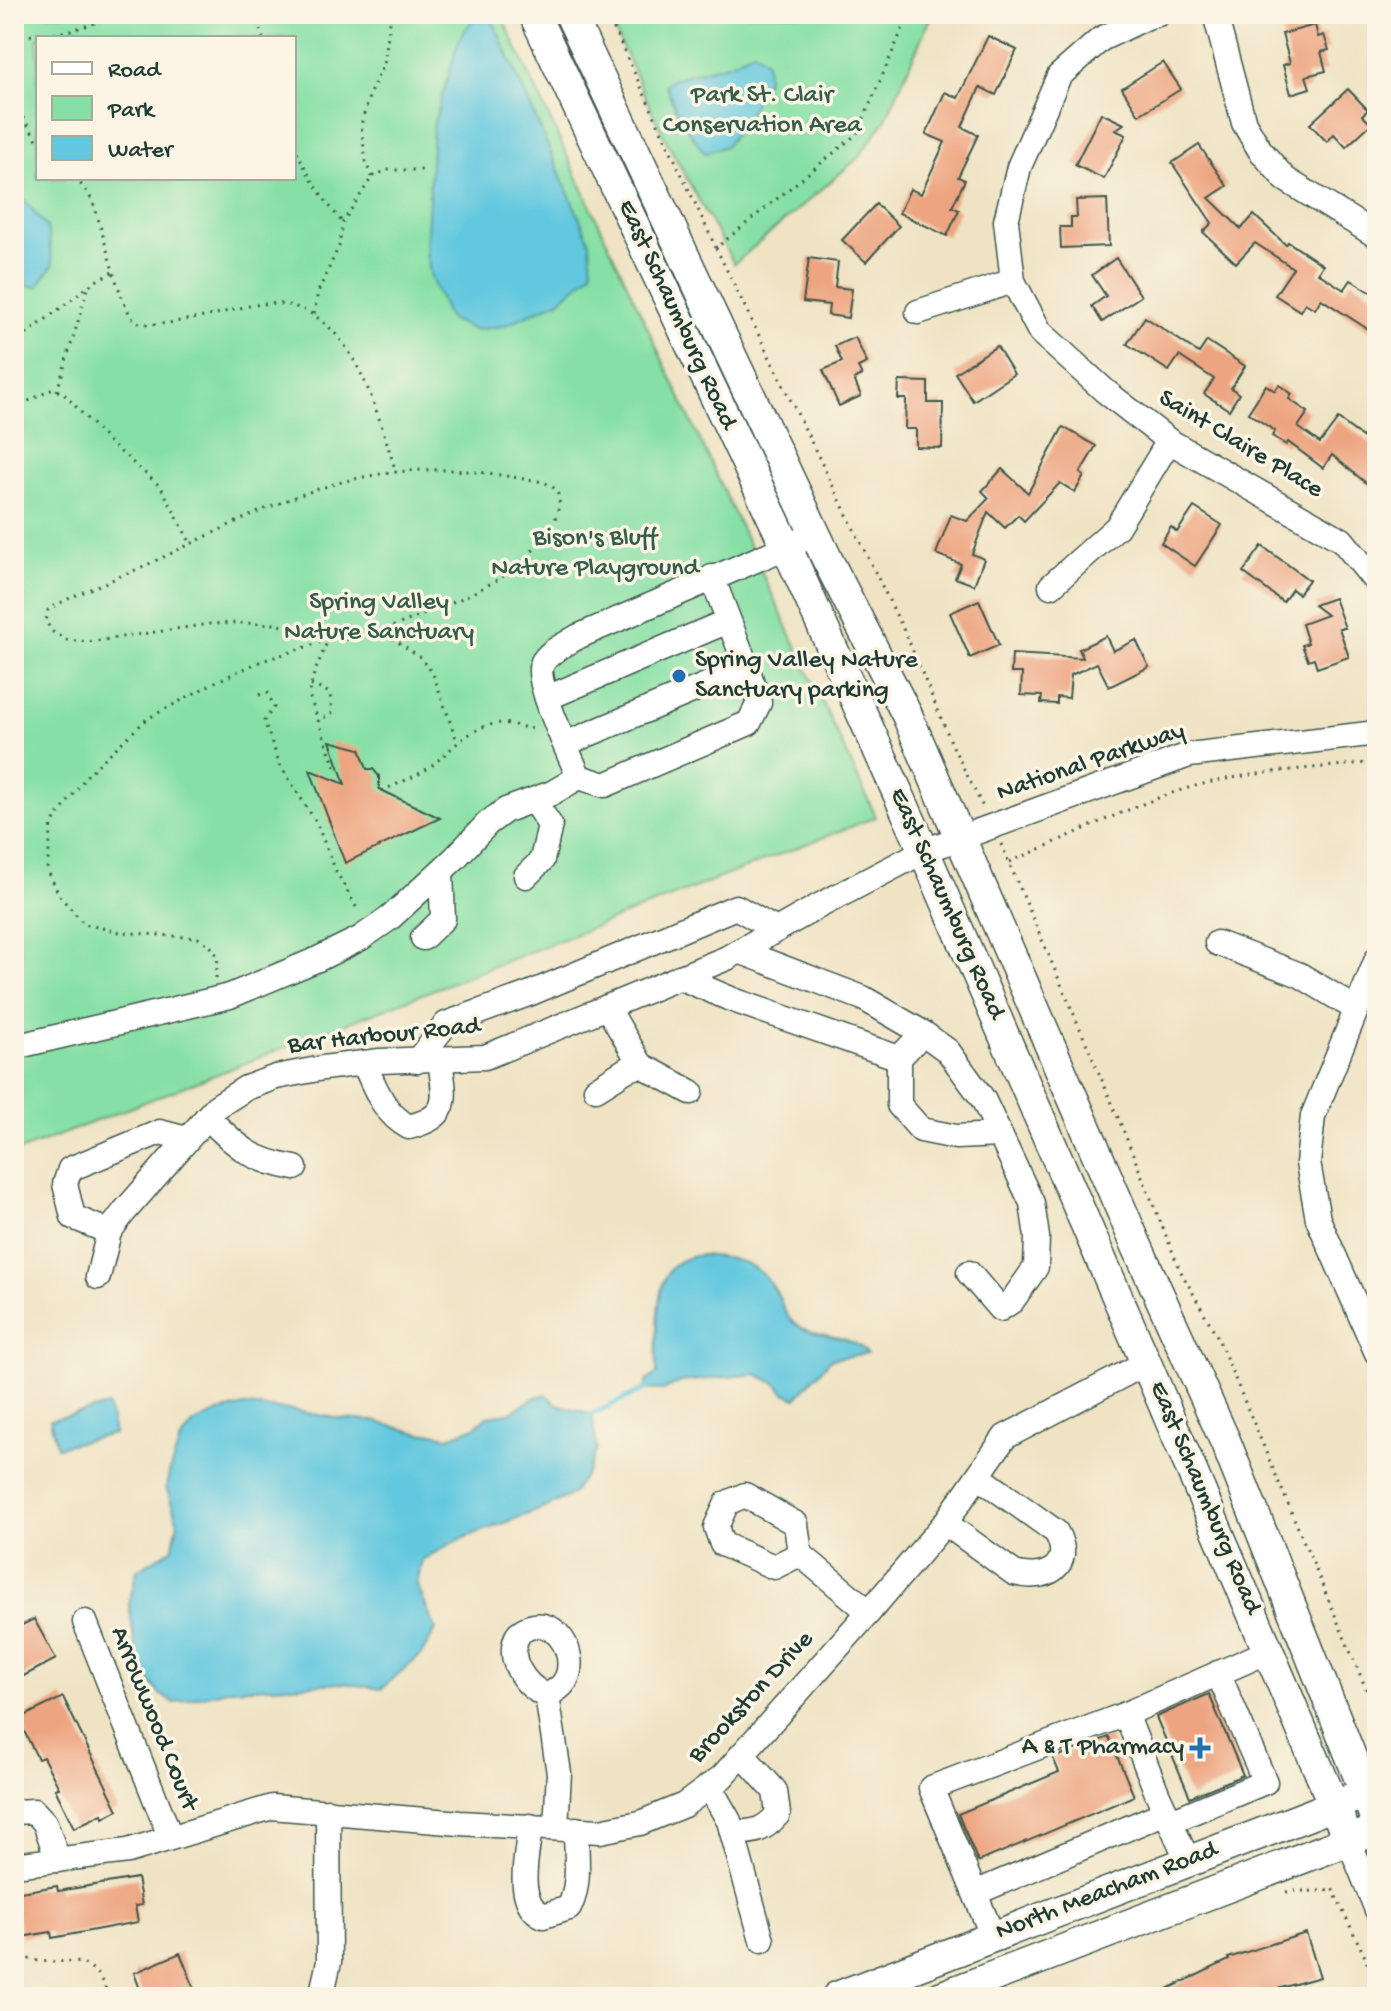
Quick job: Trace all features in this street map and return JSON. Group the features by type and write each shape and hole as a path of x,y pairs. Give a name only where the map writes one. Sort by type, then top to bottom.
{"main road":[{"name":"East Schaumburg Road","path":"534,14 787,548 924,851 1334,1804 1363,1835"},
{"name":"East Schaumburg Road","path":"570,14 816,534 907,715 1136,1244 1226,1443 1371,1791 1377,1822"},
{"name":"North Meacham Road","path":"837,1997 1371,1791"},
{"name":"North Meacham Road","path":"940,1997 1363,1835"}],"street":[{"name":"Saint Claire Place","path":"1158,14 1101,39 1059,76 1019,167 1006,221 1013,281 1040,332 1105,391 1169,441 1342,540 1377,583"},
{"path":"1215,14 1244,123 1260,150 1285,179 1377,236"},
{"path":"918,312 1013,281"},
{"path":"1051,586 1117,527 1169,441"},
{"path":"579,777 540,673 542,664 551,653 577,637 816,534"},
{"path":"14,1047 230,996 261,985 347,945 379,926 441,872 488,823 506,810 579,777 605,785 749,723 759,703 712,577"},
{"path":"547,698 728,621"},
{"path":"562,738 747,668"},
{"name":"National Parkway","path":"924,851 1189,755 1377,733"},
{"path":"526,876 542,860 550,825 533,800"},
{"name":"Bar Harbour Road","path":"98,1277 109,1232 216,1107 246,1088 292,1074 364,1063 485,1057 739,951 924,851"},
{"path":"423,938 443,919 441,872"},
{"path":"364,1063 377,1094 394,1119 409,1127 432,1121 441,1111 444,1090 429,1061 446,1024 531,993 736,907 776,930"},
{"path":"1217,943 1300,975 1356,1009"},
{"path":"739,951 863,998 923,1033 948,1051 983,1099 1032,1203 1037,1237 1036,1267 1012,1301 1000,1309 969,1273"},
{"path":"1377,959 1313,1116 1308,1163 1318,1219 1377,1353"},
{"path":"679,977 733,1000 899,1058"},
{"path":"607,1007 641,1065 691,1092"},
{"path":"923,1033 899,1058 899,1105 921,1130 956,1137 1000,1135"},
{"path":"596,1089 626,1070 641,1065"},
{"path":"207,1117 240,1149 272,1164 295,1168"},
{"path":"109,1232 73,1217 65,1184 70,1169 160,1132 187,1139"},
{"name":"Brookston Drive","path":"14,1865 128,1851 272,1807 600,1831 640,1823 684,1805 722,1777 869,1612 945,1523 1005,1437 1146,1363"},
{"path":"945,1523 1014,1573 1027,1577 1045,1576 1062,1557 1063,1545 1056,1532 978,1476"},
{"path":"800,1554 869,1612"},
{"name":"Arrowwood Court","path":"85,1622 170,1836"},
{"path":"993,1937 931,1788 1126,1714 1269,1651"},
{"path":"975,1893 1265,1782 1218,1673"},
{"path":"530,1826 526,1899 533,1911 543,1916 569,1908 575,1897 577,1877 566,1828 547,1696"},
{"path":"1126,1714 1188,1861"},
{"path":"732,1832 751,1833 763,1829 778,1814 779,1802 775,1791 742,1754"},
{"path":"709,1786 729,1821 762,1940"},
{"path":"14,1812 34,1811 45,1823 58,1860"},
{"path":"321,1997 329,1962 328,1811"},
{"path":"1363,1835 1377,1910"}],"path":[{"path":"14,33 60,32 119,14"},
{"path":"255,14 262,36"},
{"path":"372,177 366,163 361,125 370,93 384,64 391,14"},
{"path":"607,14 716,248 907,637 976,792"},
{"path":"716,248 857,134 909,14"},
{"path":"14,104 36,138"},
{"path":"296,149 321,196 343,222"},
{"path":"314,314 318,292 339,246 343,222 372,177 387,170 424,170"},
{"path":"77,180 92,199 129,315 139,323 199,318 256,305 282,304 314,314 330,325 348,348 379,420 396,472"},
{"path":"14,344 89,285 114,271"},
{"path":"57,391 89,285"},
{"path":"14,408 53,389 57,391 161,487 191,544"},
{"path":"208,1001 217,974 218,957 209,944 198,938 120,932 84,924 59,895 47,869 52,824 88,774 147,719 259,662 328,640 372,634 500,579 545,536 558,516 560,504 555,491 549,485 496,473 396,472 350,480 292,496 67,598 48,610 46,622 53,632 67,640 89,642 209,624 244,623 276,624 328,640"},
{"path":"395,640 396,625"},
{"path":"372,634 395,640 419,656 433,674 457,741"},
{"path":"328,640 309,695 335,767"},
{"path":"311,685 330,693 334,709 318,721"},
{"path":"259,695 268,693 274,707 264,721 280,765 316,822 357,911 379,926"},
{"path":"382,791 424,771 443,757 457,741 477,729 497,723 562,738"},
{"path":"1377,762 1205,784 1175,793 1010,862 1180,1270 1217,1336 1377,1710"},
{"path":"1332,1888 1377,1982"},
{"path":"14,1952 23,1958 43,1962 80,1961 101,1975 109,1997"}],"green space":[{"name":"Spring Valley Nature Sanctuary","path":"14,14 501,14 876,817 14,1153"},
{"name":"Park St. Clair Conservation Area","path":"607,14 932,14 886,119 858,158 734,264 663,135"}],"water":[{"path":"475,17 493,21 590,242 592,272 559,301 503,326 474,330 449,319 431,278 426,252 433,127 460,37"},
{"path":"754,51 766,61 767,80 745,120 726,146 705,153 681,121 665,84 731,63"},
{"path":"14,188 47,227 53,265 37,287 14,284"},
{"path":"700,1255 727,1258 749,1265 767,1279 795,1324 812,1332 854,1343 867,1353 831,1359 796,1398 756,1374 680,1382 663,1390 645,1389 647,1381 657,1373 658,1312 665,1278 671,1268 680,1262"},
{"path":"546,1394 557,1404 592,1414 597,1449 588,1471 572,1494 547,1507 458,1540 422,1560 417,1585 436,1630 420,1656 381,1689 344,1683 232,1689 174,1703 160,1694 138,1667 129,1604 137,1570 172,1549 178,1523 166,1487 180,1441 194,1423 219,1412 245,1406 373,1421 422,1434 449,1437 475,1427 487,1416 509,1413"},
{"path":"108,1406 114,1434 57,1447 50,1420"}],"building":[{"path":"1315,25 1318,37 1324,35 1329,50 1321,52 1326,71 1306,76 1310,88 1291,94 1283,65 1290,63 1282,34"},
{"path":"988,36 1017,50 996,95 980,87 962,127 978,135 958,177 965,180 952,207 959,210 947,236 899,213 910,189 921,194 945,142 926,134 945,92 958,98"},
{"path":"1163,62 1181,89 1139,115 1122,88"},
{"path":"1348,89 1368,110 1362,115 1371,124 1346,147 1334,134 1327,142 1310,124"},
{"path":"1101,113 1124,124 1115,130 1126,135 1104,179 1075,165"},
{"path":"1199,145 1227,186 1209,198 1241,229 1254,215 1286,245 1288,242 1323,265 1318,273 1344,290 1351,280 1377,296 1377,335 1321,299 1315,309 1305,303 1300,311 1275,295 1293,268 1255,243 1236,263 1203,232 1212,223 1172,163"},
{"path":"1107,199 1109,246 1061,248 1060,227 1071,227 1071,217 1077,217 1076,200"},
{"path":"876,204 899,226 866,262 842,240"},
{"path":"809,258 838,262 835,287 852,289 848,318 828,315 829,305 803,302"},
{"path":"1116,258 1141,296 1102,322 1092,306 1106,296 1092,275"},
{"path":"1145,317 1199,353 1207,341 1245,366 1231,388 1239,394 1229,410 1204,394 1214,379 1179,356 1169,371 1127,344"},
{"path":"855,337 867,363 858,367 862,375 854,379 861,396 839,406 823,370 842,362 835,346"},
{"path":"997,346 1014,374 973,401 955,373"},
{"path":"899,381 928,382 928,403 943,403 942,448 916,447 916,429 905,429 906,399 898,399"},
{"path":"1266,385 1275,391 1279,385 1292,394 1289,399 1308,412 1298,427 1320,443 1338,419 1377,448 1377,492 1332,455 1323,468 1288,442 1286,445 1272,436 1275,431 1248,413"},
{"path":"1063,427 1096,446 1080,473 1084,476 1075,492 1060,483 1024,521 1018,515 1005,528 988,512 972,554 984,559 974,585 955,578 961,564 936,554 951,515 967,521 989,498 982,491 1002,469 1028,493"},
{"path":"1194,507 1222,525 1195,566 1161,543 1171,527 1177,532"},
{"path":"1262,546 1309,580 1298,594 1292,589 1283,602 1243,572"},
{"path":"1334,598 1345,628 1339,628 1349,657 1317,668 1314,658 1308,660 1302,645 1308,643 1302,624 1327,615 1314,605"},
{"path":"979,600 999,645 970,658 950,613"},
{"path":"1106,636 1113,651 1136,640 1149,667 1109,687 1097,663 1071,675 1069,698 1057,697 1057,704 1041,703 1042,696 1021,695 1022,673 1011,673 1012,654 1083,658 1079,649"},
{"path":"330,741 360,749 367,769 373,769 379,776 379,789 440,818 345,863 310,770 345,784"},
{"path":"34,1619 56,1659 14,1681 14,1629"},
{"name":"A & T Pharmacy","path":"1209,1694 1243,1775 1190,1797 1156,1717"},
{"path":"63,1697 118,1810 74,1828 55,1789 59,1788 43,1757 38,1759 18,1719"},
{"path":"1109,1737 1134,1796 978,1862 958,1814 1059,1772 1053,1758"},
{"path":"137,1878 142,1905 135,1906 138,1922 52,1938 51,1932 21,1937 14,1893 57,1886 58,1891"},
{"path":"1306,1933 1320,1977 1249,1997 1151,1997 1228,1958"},
{"path":"180,1953 198,1997 143,1997 134,1973"}],"waterway":[{"path":"592,1414 645,1389"}],"place":[{"name":"Spring Valley Nature Sanctuary parking","path":"679,676"},
{"name":"A & T Pharmacy","path":"1200,1748"}],"park label":[{"name":"Bison's Bluff Nature Playground","path":"595,554"}]}
